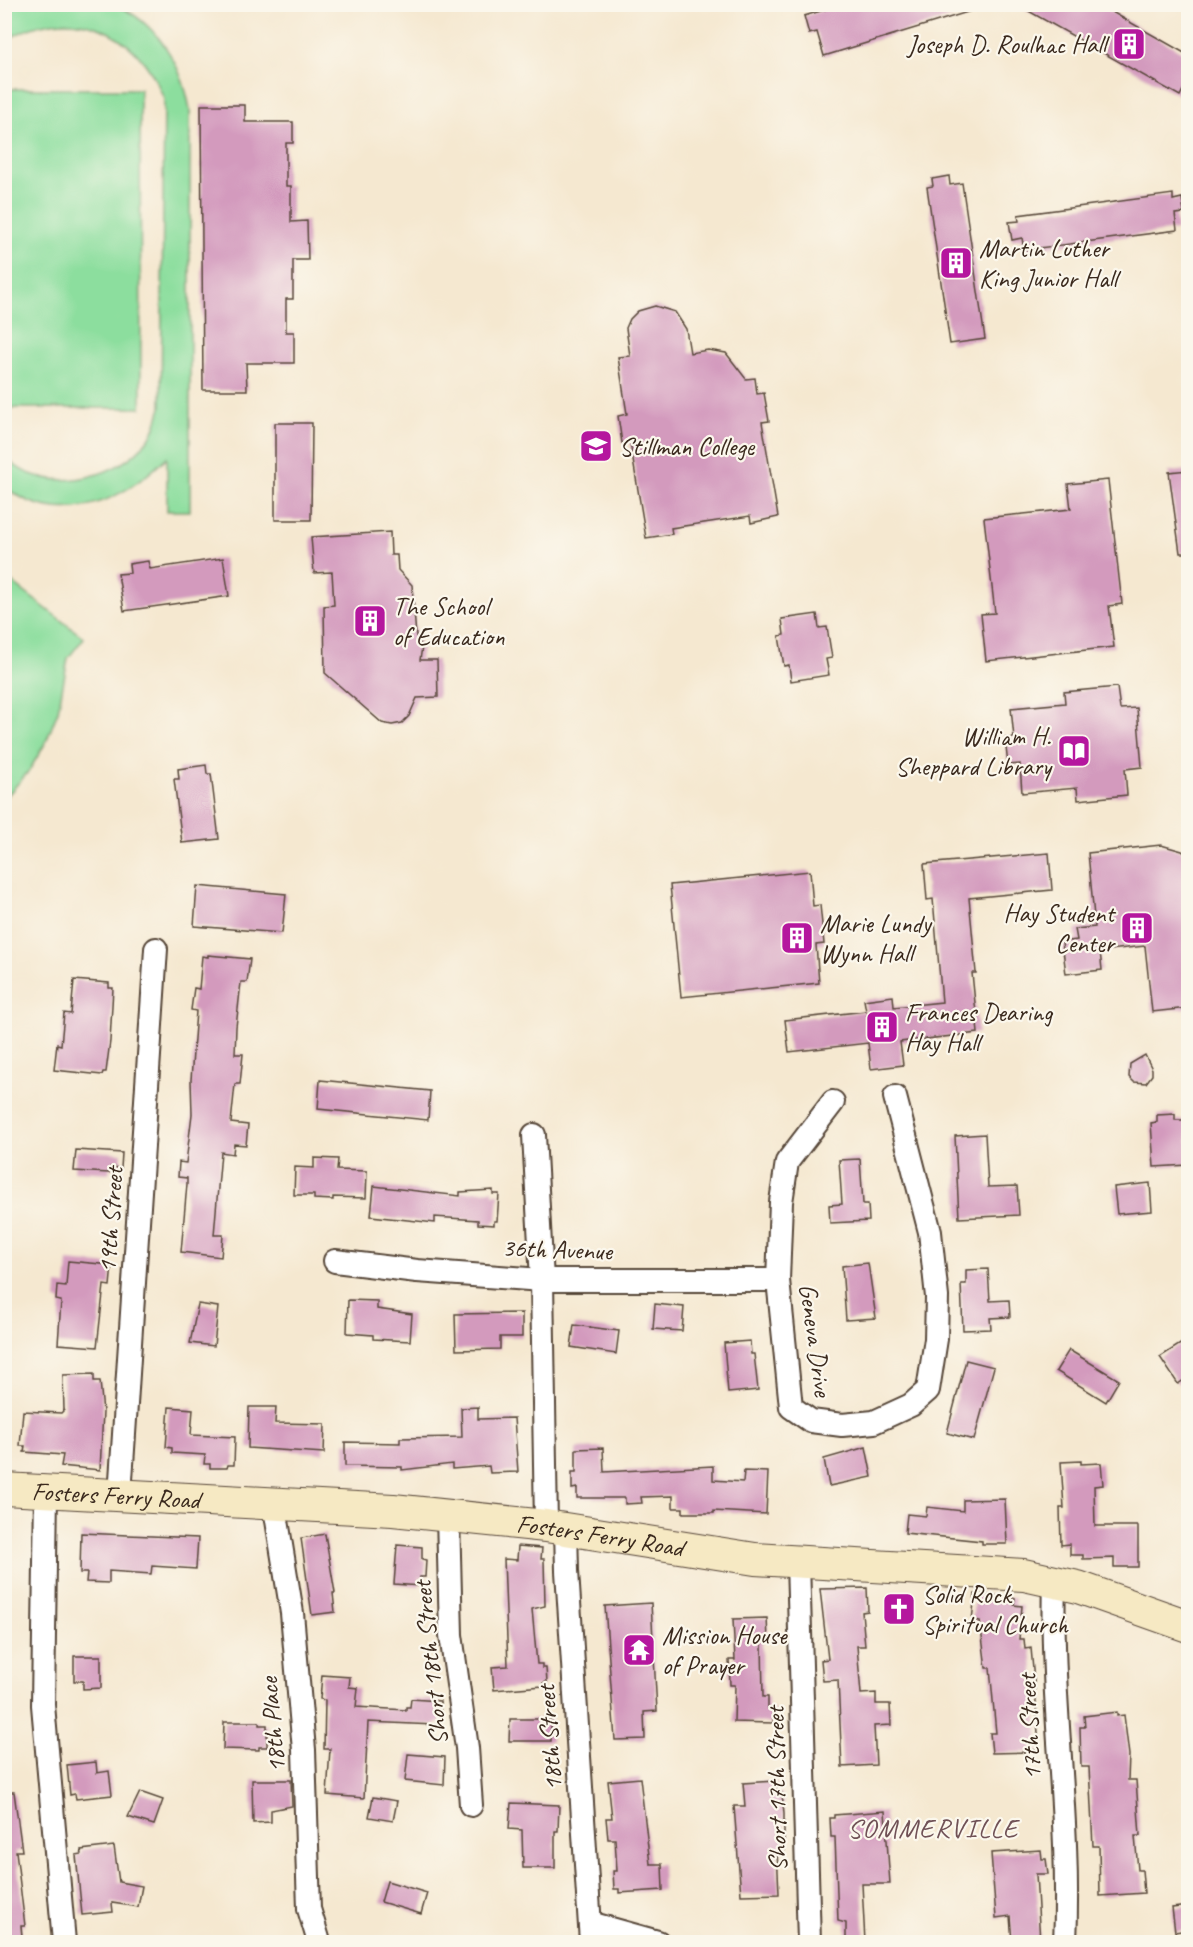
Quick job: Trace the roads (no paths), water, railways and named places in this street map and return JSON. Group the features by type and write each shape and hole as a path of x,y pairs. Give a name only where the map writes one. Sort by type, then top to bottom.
{"street":[{"name":"19th Street","path":"120,1495 156,949"},
{"name":"Geneva Drive","path":"833,1102 786,1162 781,1203 778,1280 791,1407 811,1421 843,1425 874,1422 911,1405 928,1390 936,1339 937,1297 930,1232 895,1097"},
{"name":"18th Street","path":"534,1135 556,1527 569,1604 591,1933"},
{"name":"36th Avenue","path":"335,1261 417,1271 542,1280 778,1280"},
{"name":"Fosters Ferry Road","path":"4,1489 274,1502 448,1515 556,1527 713,1553 798,1562 994,1573 1053,1580 1188,1626"},
{"path":"46,1491 43,1705 64,1942"},
{"name":"18th Place","path":"274,1502 292,1613 303,1739 309,1910 319,1942"},
{"name":"Short 18th Street","path":"448,1515 451,1635 467,1748 471,1805"},
{"name":"Short 17th Street","path":"798,1562 809,1942"},
{"name":"17th Street","path":"1053,1580 1057,1728 1068,1889 1065,1942"},
{"path":"591,1933 658,1942"}],"place":[{"name":"Joseph D. Roulhac Hall","path":"1129,44"},
{"name":"Martin Luther King Junior Hall","path":"956,263"},
{"name":"Stillman College","path":"596,446"},
{"name":"The School of Education","path":"370,621"},
{"name":"William H. Sheppard Library","path":"1074,751"},
{"name":"Hay Student Center","path":"1137,928"},
{"name":"Marie Lundy Wynn Hall","path":"797,938"},
{"name":"Frances Dearing Hay Hall","path":"882,1027"},
{"name":"Solid Rock Spiritual Church","path":"899,1609"},
{"name":"Mission House of Prayer","path":"639,1650"}],"district":[{"name":"SOMMERVILLE","path":"933,1828"}]}
